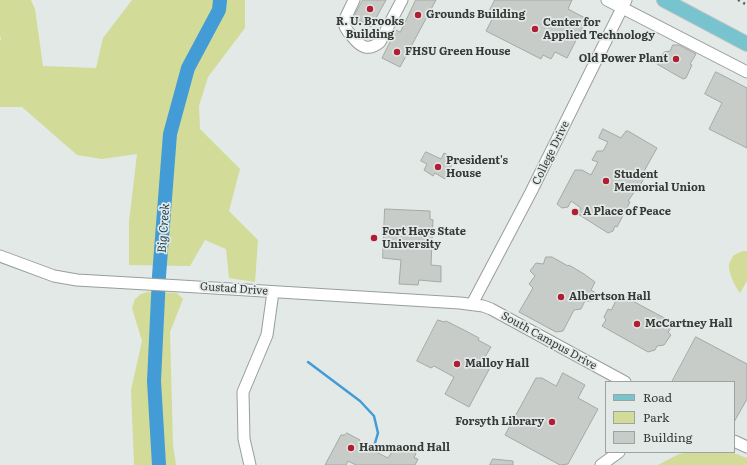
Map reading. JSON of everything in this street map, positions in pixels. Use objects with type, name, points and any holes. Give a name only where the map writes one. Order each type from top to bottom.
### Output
[{"type":"main road","points":[[664,0],[747,44]]},
{"type":"street","points":[[354,0],[344,24],[361,46],[370,48],[380,42],[402,0]]},
{"type":"street","points":[[607,0],[624,4],[747,72]]},
{"type":"street","name":"College Drive","points":[[472,304],[531,192],[624,4]]},
{"type":"street","name":"Gustad Drive","points":[[0,256],[54,276],[77,280],[472,304]]},
{"type":"street","points":[[250,465],[244,440],[243,392],[267,335],[273,292]]},
{"type":"street","name":"South Campus Drive","points":[[472,304],[491,309],[623,381]]},
{"type":"street","points":[[735,441],[747,447]]},
{"type":"street","points":[[601,465],[618,453]]},
{"type":"green space","points":[[0,0],[31,0],[35,9],[43,66],[96,68],[103,38],[132,0],[245,0],[245,28],[208,77],[199,106],[200,129],[240,169],[229,211],[258,240],[255,282],[229,278],[226,249],[205,240],[190,266],[129,265],[129,222],[137,154],[102,159],[77,155],[22,107],[0,107]]},
{"type":"green space","points":[[747,251],[747,281],[740,293],[732,279],[729,264],[734,255]]},
{"type":"green space","points":[[147,292],[177,293],[183,299],[170,332],[173,445],[176,465],[134,465],[131,390],[142,341],[132,308],[135,299],[141,294]]},
{"type":"green space","points":[[734,453],[747,458],[747,465],[658,465],[679,454]]},
{"type":"building","name":"R. U. Brooks Building","points":[[363,0],[386,0],[371,27],[354,17]]},
{"type":"building","name":"Grounds Building","points":[[416,0],[436,0],[400,67],[382,58],[396,30],[400,32]]},
{"type":"building","name":"Center for Applied Technology","points":[[495,0],[572,0],[568,9],[587,19],[567,58],[555,52],[551,59],[543,55],[541,59],[486,31],[496,12],[490,10]]},
{"type":"building","name":"Old Power Plant","points":[[673,45],[679,45],[696,54],[690,64],[692,65],[686,78],[683,79],[657,64],[664,52],[670,51]]},
{"type":"building","points":[[716,72],[747,88],[747,148],[709,129],[722,103],[705,94]]},
{"type":"building","name":"Student Memorial Union","points":[[603,129],[621,138],[626,131],[628,131],[657,148],[643,173],[646,175],[628,201],[630,202],[617,227],[615,226],[613,231],[608,233],[578,214],[581,208],[571,201],[568,207],[562,208],[557,204],[575,170],[582,170],[591,175],[598,162],[592,160],[597,151],[603,151],[608,142],[599,138]]},
{"type":"building","name":"President's House","points":[[426,152],[441,159],[444,153],[455,158],[445,179],[435,173],[433,176],[424,170],[427,164],[421,161]]},
{"type":"building","points":[[385,209],[430,211],[430,219],[433,220],[431,265],[441,266],[441,282],[419,280],[418,285],[399,284],[401,260],[383,258]]},
{"type":"building","name":"Albertson Hall","points":[[546,257],[552,257],[568,266],[569,265],[595,282],[591,290],[596,293],[592,301],[585,301],[581,309],[574,310],[563,331],[556,332],[519,312],[533,288],[529,284],[535,276],[530,271],[536,263],[543,264]]},
{"type":"building","name":"McCartney Hall","points":[[618,297],[627,298],[670,321],[672,327],[668,332],[671,335],[664,345],[657,346],[655,350],[648,352],[602,326],[606,320],[604,317],[608,309],[611,310]]},
{"type":"building","name":"Malloy Hall","points":[[438,320],[444,322],[446,321],[464,330],[479,338],[478,340],[491,347],[485,357],[493,362],[469,407],[445,394],[454,377],[434,366],[431,368],[417,361]]},
{"type":"building","points":[[696,337],[747,364],[747,399],[735,420],[735,381],[673,381]]},
{"type":"building","name":"Forsyth Library","points":[[563,373],[585,385],[578,398],[598,409],[568,464],[560,465],[505,435],[536,378],[542,378],[556,386]]},
{"type":"building","name":"Hammaond Hall","points":[[347,433],[360,440],[358,443],[388,458],[397,444],[416,453],[414,458],[418,459],[415,465],[356,465],[348,461],[346,465],[325,465],[341,435]]},
{"type":"building","points":[[493,459],[513,461],[513,465],[490,465]]},
{"type":"waterway","name":"Big Creek","points":[[159,465],[154,381],[159,276],[170,134],[188,68],[219,10],[220,0]]},
{"type":"waterway","points":[[308,362],[360,401],[374,416],[378,433],[372,453]]},
{"type":"railway","points":[[738,0],[747,5]]},
{"type":"place","name":"R. U. Brooks Building","points":[[370,9]]},
{"type":"place","name":"Grounds Building","points":[[418,15]]},
{"type":"place","name":"Center for Applied Technology","points":[[535,29]]},
{"type":"place","name":"FHSU Green House","points":[[397,52]]},
{"type":"place","name":"Old Power Plant","points":[[676,59]]},
{"type":"place","name":"President's House","points":[[438,167]]},
{"type":"place","name":"Student Memorial Union","points":[[606,181]]},
{"type":"place","name":"A Place of Peace","points":[[575,212]]},
{"type":"place","name":"Fort Hays State University","points":[[374,238]]},
{"type":"place","name":"Albertson Hall","points":[[561,297]]},
{"type":"place","name":"McCartney Hall","points":[[637,324]]},
{"type":"place","name":"Malloy Hall","points":[[457,364]]},
{"type":"place","name":"Forsyth Library","points":[[552,422]]},
{"type":"place","name":"Hammaond Hall","points":[[351,448]]}]
